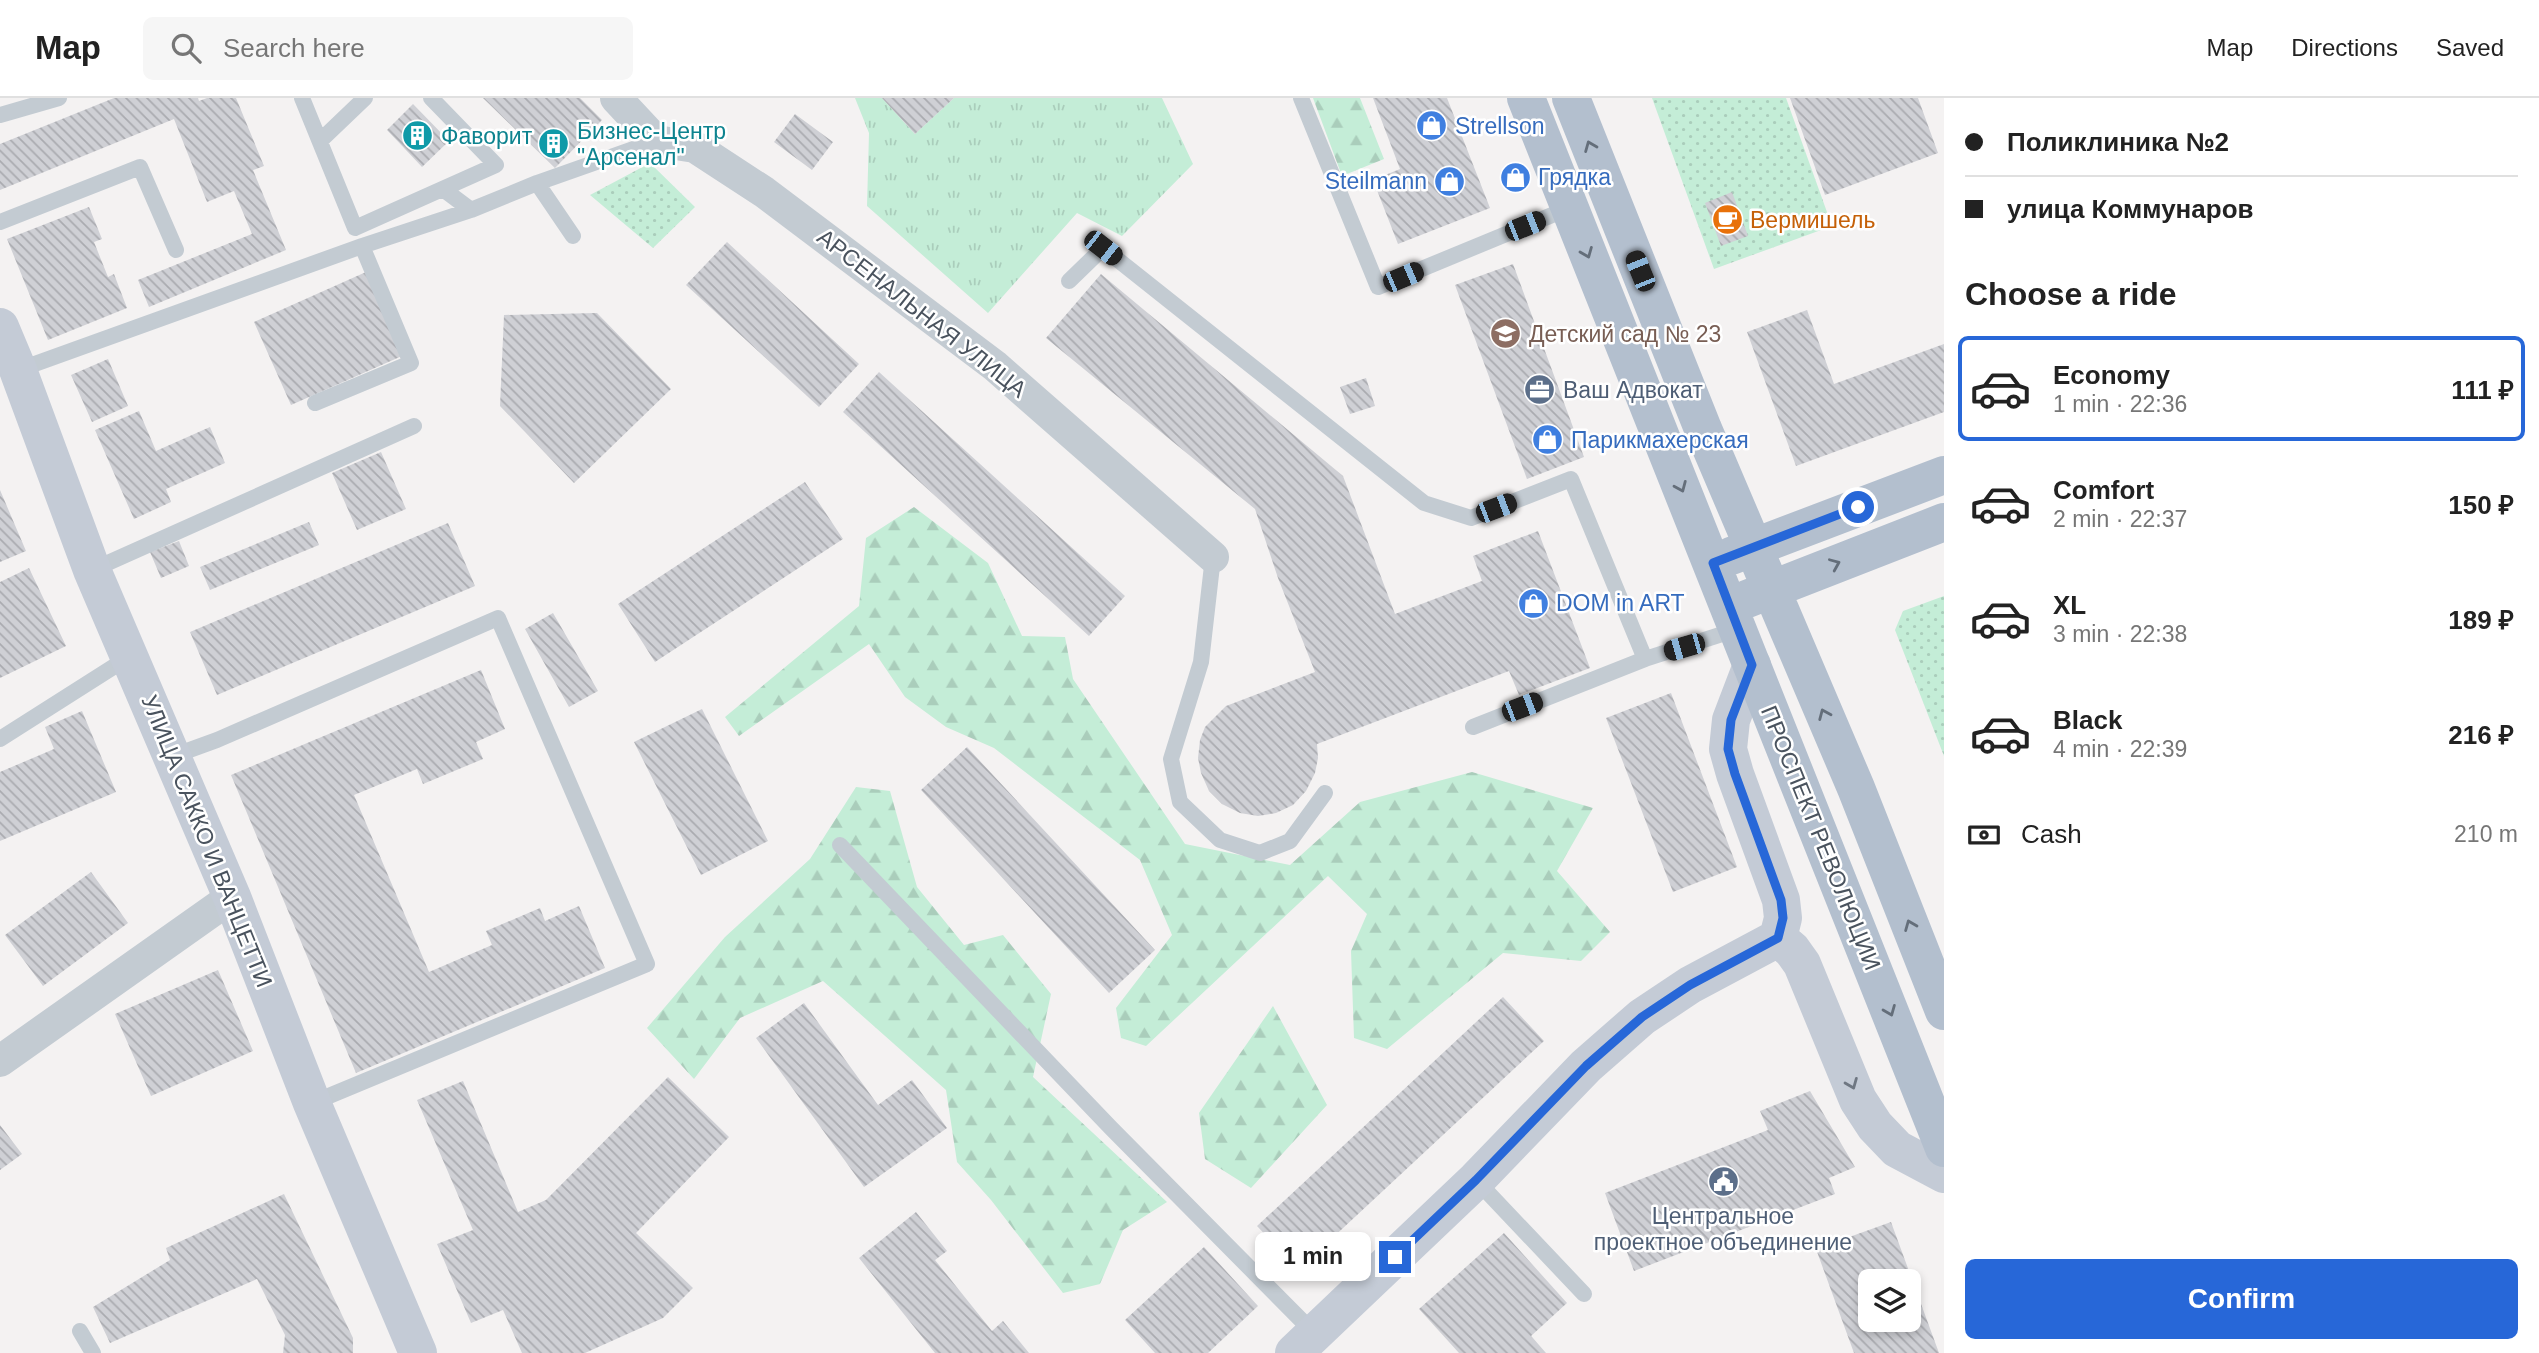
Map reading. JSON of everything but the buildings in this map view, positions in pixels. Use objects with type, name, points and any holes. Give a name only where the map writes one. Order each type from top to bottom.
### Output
[{"type":"main road","name":"ПРОСПЕКТ РЕВОЛЮЦИИ","points":[[1526,98],[1944,1148]]},
{"type":"main road","points":[[1571,98],[1703,429],[1856,788],[1944,1011]]},
{"type":"main road","points":[[1713,563],[1944,475]]},
{"type":"main road","points":[[1734,617],[1772,590],[1944,522]]},
{"type":"street","points":[[616,98],[656,141]]},
{"type":"street","name":"АРСЕНАЛЬНАЯ УЛИЦА","points":[[656,141],[695,147],[764,192],[995,366],[1213,557]]},
{"type":"street","name":"УЛИЦА САККО И ВАНЦЕТТИ","points":[[1,333],[18,370],[93,570],[232,897],[312,1102],[418,1353]]},
{"type":"street","points":[[1304,1344],[1476,1180],[1586,1066],[1642,1017],[1690,985],[1778,938],[1783,918],[1781,900],[1728,749],[1731,720],[1752,665]]},
{"type":"street","points":[[0,1061],[232,897]]},
{"type":"street","points":[[1778,938],[1793,950],[1802,964],[1858,1100],[1875,1126],[1897,1149],[1944,1174]]},
{"type":"lane","points":[[0,115],[59,98]]},
{"type":"lane","points":[[302,98],[355,228],[496,165],[431,98]]},
{"type":"lane","points":[[320,141],[365,98]]},
{"type":"lane","points":[[1301,98],[1378,287],[1569,208]]},
{"type":"lane","points":[[18,370],[362,246],[471,210],[537,183],[656,141]]},
{"type":"lane","points":[[0,222],[140,167],[176,250]]},
{"type":"lane","points":[[537,183],[573,236]]},
{"type":"lane","points":[[443,189],[471,210]]},
{"type":"lane","points":[[315,403],[411,363],[362,246]]},
{"type":"lane","points":[[1069,281],[1103,248],[1424,503],[1471,517],[1571,479],[1645,659]]},
{"type":"lane","points":[[93,570],[414,426]]},
{"type":"lane","points":[[1213,557],[1201,662],[1171,759],[1180,802],[1220,840],[1260,853],[1290,841],[1325,793]]},
{"type":"lane","points":[[1473,727],[1645,659],[1734,617]]},
{"type":"lane","points":[[173,756],[217,740],[498,618],[647,964],[312,1102]]},
{"type":"lane","points":[[0,739],[131,656]]},
{"type":"lane","points":[[840,845],[1111,1128],[1304,1344]]},
{"type":"lane","points":[[1476,1180],[1584,1294]]},
{"type":"lane","points":[[80,1331],[93,1353]]},
{"type":"green space","points":[[855,98],[882,98],[915,134],[954,98],[1162,98],[1193,164],[1122,236],[1077,213],[988,313],[867,206],[869,133]]},
{"type":"green space","points":[[1313,98],[1360,98],[1384,159],[1342,176]]},
{"type":"green space","points":[[1652,98],[1786,98],[1832,226],[1714,269]]},
{"type":"green space","points":[[650,163],[695,207],[653,248],[590,195]]},
{"type":"green space","points":[[914,507],[988,563],[1022,636],[1065,637],[1073,679],[1185,844],[1290,865],[1360,802],[1472,772],[1593,808],[1557,871],[1610,932],[1581,961],[1503,953],[1387,1049],[1354,1038],[1351,951],[1367,914],[1328,876],[1146,1046],[1121,1038],[1116,1008],[1172,935],[1140,860],[994,748],[946,727],[905,697],[869,644],[739,736],[725,717],[859,606],[866,538]]},
{"type":"green space","points":[[1944,596],[1944,756],[1895,630],[1903,611]]},
{"type":"green space","points":[[856,787],[890,791],[917,887],[964,945],[1003,935],[1051,994],[1033,1077],[1167,1202],[1123,1230],[1100,1284],[1063,1293],[991,1200],[957,1162],[946,1090],[823,981],[740,1018],[694,1079],[647,1028],[725,937],[810,859]]},
{"type":"green space","points":[[1273,1006],[1327,1105],[1251,1188],[1205,1159],[1199,1113]]},
{"type":"place","name":"Strellson","points":[[1432,126]]},
{"type":"place","name":"Фаворит","points":[[418,136]]},
{"type":"place","name":"Бизнес-Центр \"Арсенал\"","points":[[554,144]]},
{"type":"place","name":"Грядка","points":[[1515,177]]},
{"type":"place","name":"Steilmann","points":[[1450,181]]},
{"type":"place","name":"Вермишель","points":[[1727,220]]},
{"type":"place","name":"Детский сад № 23","points":[[1506,334]]},
{"type":"place","name":"Ваш Адвокат","points":[[1540,390]]},
{"type":"place","name":"Парикмахерская","points":[[1548,440]]},
{"type":"place","name":"DOM in ART","points":[[1533,603]]},
{"type":"place","name":"Центральное проектное объединение","points":[[1723,1182]]},
{"type":"route","points":[[1395,1257],[1476,1180],[1586,1066],[1642,1017],[1690,985],[1778,938],[1783,918],[1781,900],[1728,749],[1731,720],[1752,665],[1713,563],[1858,507]]}]
